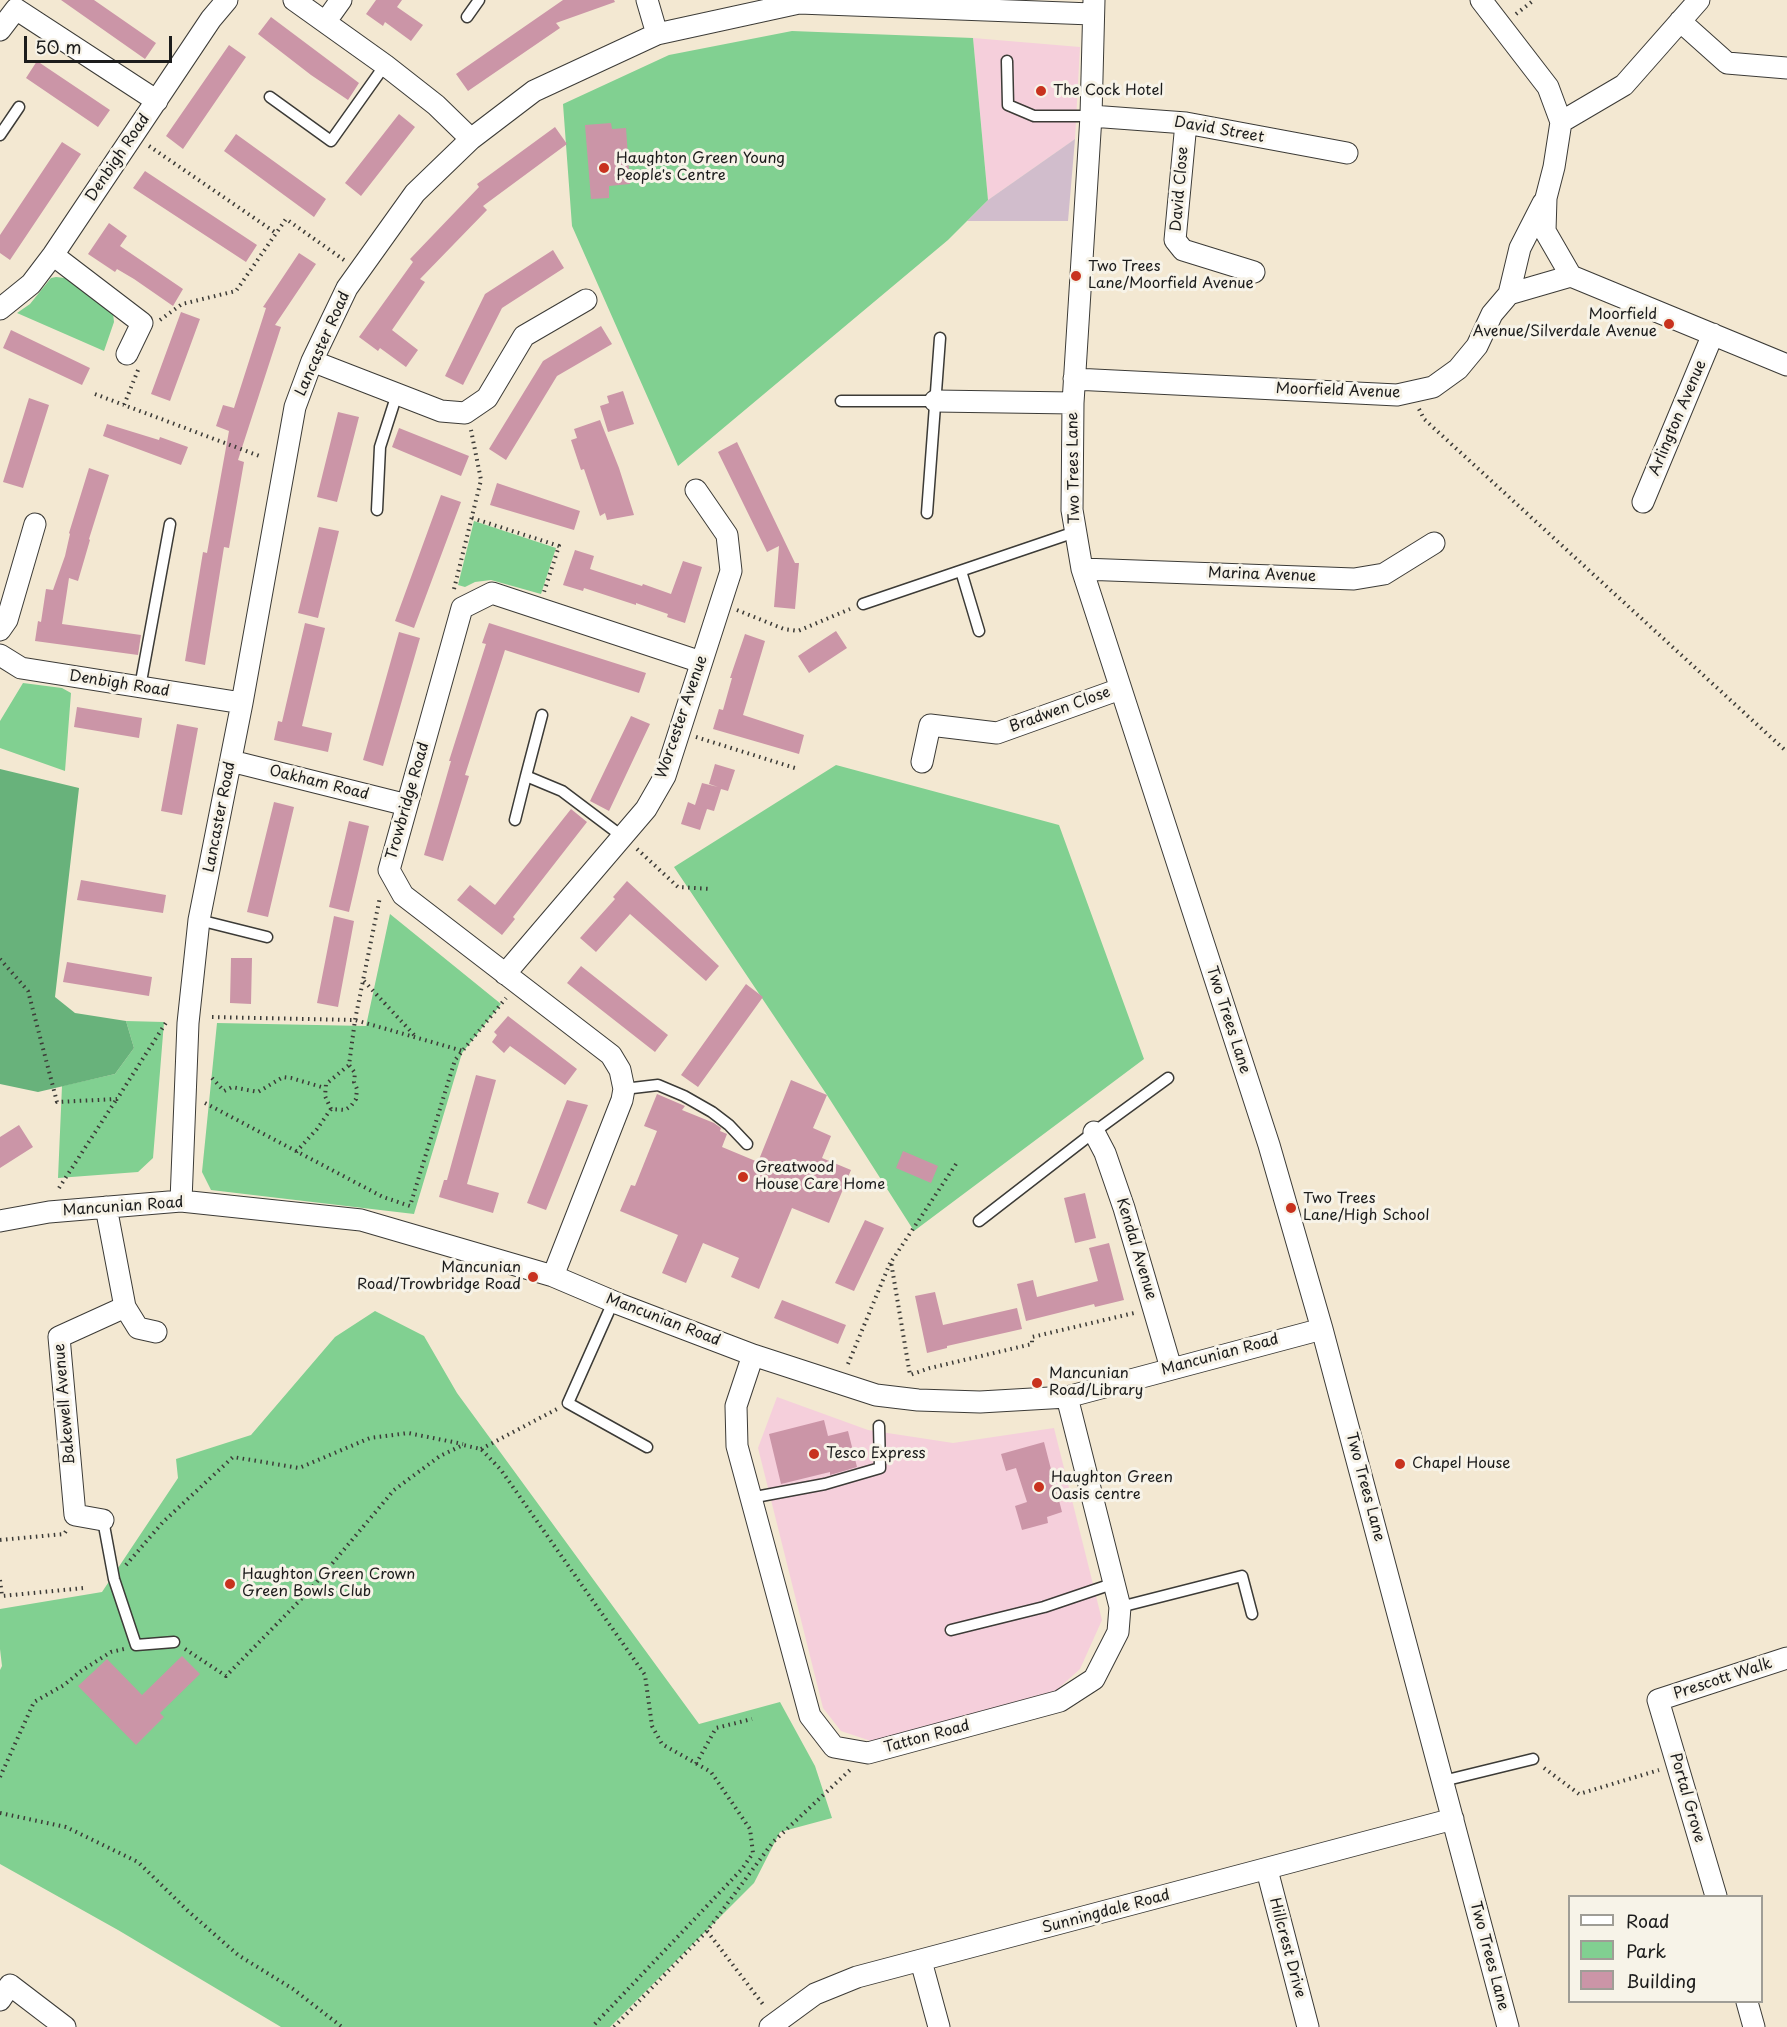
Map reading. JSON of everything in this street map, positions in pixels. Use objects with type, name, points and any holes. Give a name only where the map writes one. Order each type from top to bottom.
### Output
[{"type":"street","name":"Denbigh Road","points":[[4,300],[31,284],[53,255],[210,19],[227,0]]},
{"type":"street","points":[[294,0],[326,21],[436,105],[471,139]]},
{"type":"street","points":[[326,21],[341,0]]},
{"type":"street","points":[[647,0],[657,34]]},
{"type":"street","points":[[1481,0],[1548,87],[1560,122],[1554,167],[1546,198],[1545,231],[1571,276],[1787,364]]},
{"type":"street","points":[[1560,122],[1624,85],[1699,0]]},
{"type":"street","name":"Lancaster Road","points":[[182,1201],[188,1023],[199,920],[242,703],[295,406],[312,361],[347,288],[416,193],[471,139],[534,91],[657,34],[799,2],[1093,7]]},
{"type":"street","points":[[0,30],[16,4],[156,101]]},
{"type":"street","name":"Two Trees Lane","points":[[1093,7],[1090,116],[1073,403],[1072,510],[1074,532],[1082,569],[1269,1145],[1323,1329],[1508,2027]]},
{"type":"street","points":[[1680,21],[1727,63],[1787,68]]},
{"type":"street","name":"David Street","points":[[1090,116],[1186,123],[1347,153]]},
{"type":"street","name":"David Close","points":[[1186,123],[1175,240],[1184,250],[1254,272]]},
{"type":"street","points":[[1546,198],[1520,248],[1509,294],[1571,276]]},
{"type":"street","points":[[53,255],[142,323],[127,354]]},
{"type":"street","name":"Moorfield Avenue","points":[[1074,379],[1396,395],[1433,387],[1458,369],[1477,346],[1492,314],[1509,294]]},
{"type":"street","points":[[312,361],[441,411],[465,412],[487,398],[524,336],[586,300]]},
{"type":"street","name":"Arlington Avenue","points":[[1643,501],[1713,334]]},
{"type":"street","points":[[935,402],[1073,403]]},
{"type":"street","name":"Worcester Avenue","points":[[508,983],[627,841],[665,776],[731,571],[727,535],[696,490]]},
{"type":"street","points":[[0,630],[6,620],[35,524]]},
{"type":"street","name":"Marina Avenue","points":[[1082,569],[1354,579],[1383,574],[1434,543]]},
{"type":"street","name":"Trowbridge Road","points":[[624,1089],[620,1070],[611,1055],[508,983],[404,894],[389,870],[462,608],[492,593],[701,662]]},
{"type":"street","name":"Denbigh Road","points":[[0,655],[21,668],[242,703]]},
{"type":"street","name":"Bradwen Close","points":[[922,762],[930,725],[997,733],[1120,689]]},
{"type":"street","name":"Oakham Road","points":[[231,761],[407,806]]},
{"type":"street","points":[[553,1276],[622,1100],[624,1089]]},
{"type":"street","name":"Kendal Avenue","points":[[1094,1132],[1106,1153],[1124,1208],[1171,1368]]},
{"type":"street","name":"Mancunian Road","points":[[0,1221],[49,1212],[182,1201],[361,1220],[553,1276],[613,1302],[753,1355],[876,1395],[918,1400],[980,1402],[1067,1397],[1323,1329]]},
{"type":"street","points":[[106,1207],[125,1307],[138,1328],[156,1332]]},
{"type":"street","name":"Bakewell Avenue","points":[[75,1515],[59,1336],[125,1307]]},
{"type":"street","name":"Tatton Road","points":[[753,1355],[735,1406],[737,1446],[810,1716],[834,1747],[868,1753],[1060,1701],[1094,1679],[1118,1632],[1120,1607],[1067,1397]]},
{"type":"street","points":[[75,1515],[103,1520]]},
{"type":"street","name":"Prescott Walk","points":[[1658,1700],[1787,1658]]},
{"type":"street","name":"Portal Grove","points":[[1658,1700],[1716,1895]]},
{"type":"street","name":"Sunningdale Road","points":[[773,2024],[815,1994],[857,1977],[1453,1819]]},
{"type":"street","name":"Hillcrest Drive","points":[[1267,1870],[1308,2027]]},
{"type":"street","points":[[921,1960],[939,2027]]},
{"type":"street","points":[[0,2000],[10,1985],[65,2027]]},
{"type":"street","points":[[1748,2003],[1754,2027]]},
{"type":"lane","points":[[467,17],[479,0]]},
{"type":"lane","points":[[1007,61],[1008,105],[1034,116],[1090,116]]},
{"type":"lane","points":[[270,97],[331,141],[385,65]]},
{"type":"lane","points":[[0,135],[20,107]]},
{"type":"lane","points":[[927,513],[940,338]]},
{"type":"lane","points":[[377,510],[380,447],[397,394]]},
{"type":"lane","points":[[841,401],[935,402]]},
{"type":"lane","points":[[140,687],[170,524]]},
{"type":"lane","points":[[863,604],[1074,532]]},
{"type":"lane","points":[[961,571],[979,631]]},
{"type":"lane","points":[[515,820],[542,715]]},
{"type":"lane","points":[[526,776],[562,791],[627,841]]},
{"type":"lane","points":[[199,920],[267,937]]},
{"type":"lane","points":[[980,1221],[1094,1132],[1168,1078]]},
{"type":"lane","points":[[624,1089],[658,1086],[684,1096],[712,1112],[729,1125],[747,1144]]},
{"type":"lane","points":[[613,1302],[568,1403],[647,1448]]},
{"type":"lane","points":[[750,1498],[825,1484],[880,1468],[879,1426]]},
{"type":"lane","points":[[103,1520],[114,1579],[136,1646],[174,1642]]},
{"type":"lane","points":[[1120,1607],[1242,1576],[1252,1614]]},
{"type":"lane","points":[[951,1630],[1044,1607],[1115,1583]]},
{"type":"lane","points":[[1443,1781],[1533,1760]]},
{"type":"path","points":[[141,140],[276,233]]},
{"type":"path","points":[[156,323],[182,304],[236,291],[286,219],[360,271]]},
{"type":"path","points":[[124,405],[136,374]]},
{"type":"path","points":[[1410,392],[1424,419],[1787,752]]},
{"type":"path","points":[[95,394],[262,457]]},
{"type":"path","points":[[453,592],[481,480],[469,422]]},
{"type":"path","points":[[472,519],[559,546],[543,597]]},
{"type":"path","points":[[730,607],[784,629],[798,631],[863,604]]},
{"type":"path","points":[[690,735],[798,769]]},
{"type":"path","points":[[627,841],[678,887],[712,889]]},
{"type":"path","points":[[331,1109],[345,1110],[356,1099],[354,1073],[349,1065],[355,1020],[382,890]]},
{"type":"path","points":[[0,959],[28,991],[57,1102],[117,1099]]},
{"type":"path","points":[[364,980],[416,1037]]},
{"type":"path","points":[[205,1103],[383,1197],[410,1206],[455,1060],[508,983]]},
{"type":"path","points":[[212,1017],[355,1020],[463,1051]]},
{"type":"path","points":[[59,1188],[167,1021]]},
{"type":"path","points":[[331,1109],[326,1101],[326,1084],[349,1065]]},
{"type":"path","points":[[212,1078],[225,1092],[232,1088],[258,1092],[283,1077],[325,1088]]},
{"type":"path","points":[[296,1152],[331,1109]]},
{"type":"path","points":[[848,1364],[891,1262],[956,1164]]},
{"type":"path","points":[[891,1262],[910,1375],[930,1368],[1032,1344],[1032,1337],[1143,1311]]},
{"type":"path","points":[[481,1449],[568,1403]]},
{"type":"path","points":[[114,1579],[163,1522],[233,1457],[299,1468],[370,1438],[408,1433],[481,1449],[501,1470],[645,1675],[652,1726],[662,1744],[711,1772],[750,1829],[753,1853],[742,1869],[592,2027]]},
{"type":"path","points":[[174,1642],[226,1676],[310,1590],[394,1491],[440,1456],[464,1445]]},
{"type":"path","points":[[0,1540],[64,1534],[75,1515]]},
{"type":"path","points":[[0,1580],[2,1596],[84,1588]]},
{"type":"path","points":[[0,1777],[34,1701],[64,1685],[111,1652],[136,1646]]},
{"type":"path","points":[[696,1764],[716,1728],[753,1719]]},
{"type":"path","points":[[614,2027],[707,1931],[773,1842],[868,1753]]},
{"type":"path","points":[[1533,1760],[1579,1794],[1677,1764]]},
{"type":"path","points":[[0,1813],[66,1827],[138,1862],[188,1911],[238,1955],[293,1989],[342,2027]]},
{"type":"path","points":[[707,1931],[773,2024]]},
{"type":"shaded area","points":[[973,38],[1080,47],[1075,139],[988,200]]},
{"type":"shaded area","points":[[1075,139],[1068,221],[967,221],[988,200]]},
{"type":"shaded area","points":[[777,1397],[868,1430],[953,1443],[1054,1428],[1102,1620],[1080,1669],[1050,1696],[874,1742],[841,1731],[823,1708],[758,1448]]},
{"type":"green space","points":[[792,31],[973,38],[988,200],[948,240],[678,466],[572,226],[563,104],[669,55]]},
{"type":"green space","points":[[51,278],[65,278],[113,313],[114,322],[104,351],[17,313],[30,304]]},
{"type":"green space","points":[[474,521],[556,548],[541,594],[491,580],[475,582],[465,587],[458,585]]},
{"type":"green space","points":[[23,683],[62,688],[71,693],[65,771],[0,748],[0,721]]},
{"type":"green space","points":[[836,765],[1059,825],[1144,1059],[914,1231],[827,1095],[674,867]]},
{"type":"green space","points":[[0,769],[79,788],[55,997],[75,1013],[126,1021],[134,1048],[115,1074],[38,1092],[0,1084]]},
{"type":"green space","points":[[390,914],[501,1004],[462,1053],[414,1214],[211,1190],[202,1172],[217,1023],[366,1026]]},
{"type":"green space","points":[[126,1021],[164,1022],[153,1158],[138,1172],[58,1178],[62,1086],[115,1074],[134,1048]]},
{"type":"green space","points":[[375,1311],[424,1336],[457,1393],[699,1724],[780,1702],[815,1766],[832,1818],[780,1832],[754,1883],[610,2027],[281,2027],[118,1930],[0,1864],[0,1670],[2,1666],[0,1609],[102,1592],[178,1478],[176,1459],[251,1435],[335,1337]]},
{"type":"building","points":[[61,0],[94,0],[156,43],[145,59]]},
{"type":"building","points":[[376,0],[402,0],[397,7],[423,25],[411,41],[385,22],[383,26],[366,14]]},
{"type":"building","points":[[563,0],[614,0],[615,2],[556,23],[560,28],[468,91],[456,74]]},
{"type":"building","points":[[271,17],[359,83],[348,100],[258,34]]},
{"type":"building","points":[[229,45],[246,57],[183,149],[166,136]]},
{"type":"building","points":[[37,61],[110,110],[98,127],[26,78]]},
{"type":"building","points":[[399,114],[415,127],[361,196],[345,183]]},
{"type":"building","name":"Haughton Green Young People's Centre","points":[[611,123],[612,129],[626,128],[630,184],[609,186],[609,198],[591,199],[585,125]]},
{"type":"building","points":[[555,127],[567,144],[483,206],[487,210],[420,279],[425,282],[392,330],[418,350],[406,367],[380,348],[378,351],[359,337],[413,262],[410,259],[479,187],[477,184]]},
{"type":"building","points":[[236,134],[326,199],[314,217],[224,151]]},
{"type":"building","points":[[62,142],[81,154],[10,260],[0,253],[0,235]]},
{"type":"building","points":[[145,171],[257,245],[246,262],[133,188]]},
{"type":"building","points":[[109,223],[127,236],[120,246],[183,289],[173,306],[134,279],[117,269],[115,272],[88,254]]},
{"type":"building","points":[[553,250],[564,268],[502,308],[463,385],[445,376],[485,294]]},
{"type":"building","points":[[299,253],[316,264],[275,325],[281,327],[238,460],[244,462],[229,548],[224,547],[205,665],[185,661],[203,552],[207,553],[229,431],[216,426],[223,405],[234,408],[266,308],[263,307]]},
{"type":"building","points":[[181,312],[200,319],[170,401],[151,394]]},
{"type":"building","points":[[601,326],[612,344],[557,376],[506,460],[489,449],[543,361]]},
{"type":"building","points":[[11,330],[90,368],[82,385],[3,348]]},
{"type":"building","points":[[623,391],[634,424],[608,432],[600,406],[609,403],[607,396]]},
{"type":"building","points":[[29,398],[49,405],[23,488],[3,482]]},
{"type":"building","points":[[338,412],[359,417],[337,502],[317,497]]},
{"type":"building","points":[[600,420],[634,515],[607,520],[605,513],[600,516],[584,469],[581,470],[571,440],[577,438],[574,429]]},
{"type":"building","points":[[107,424],[159,440],[160,437],[188,447],[181,465],[103,436]]},
{"type":"building","points":[[399,428],[469,456],[461,476],[392,447]]},
{"type":"building","points":[[737,442],[795,563],[799,563],[795,609],[774,607],[779,546],[767,552],[718,452]]},
{"type":"building","points":[[89,468],[109,475],[78,581],[69,578],[62,624],[141,635],[138,655],[35,641],[38,621],[41,622],[46,589],[53,590],[65,556],[69,533]]},
{"type":"building","points":[[497,483],[580,511],[574,530],[490,505]]},
{"type":"building","points":[[441,495],[461,502],[414,628],[395,621]]},
{"type":"building","points":[[319,527],[339,531],[318,618],[298,613]]},
{"type":"building","points":[[575,550],[594,556],[590,569],[671,594],[683,561],[702,567],[685,623],[667,617],[668,614],[636,603],[636,605],[584,588],[583,591],[563,585]]},
{"type":"building","points":[[305,623],[325,628],[302,726],[332,733],[328,752],[274,740],[278,721],[282,722]]},
{"type":"building","points":[[489,623],[646,673],[639,693],[505,650],[465,775],[469,776],[443,861],[424,855],[451,761],[449,761],[486,644],[482,643]]},
{"type":"building","points":[[836,631],[847,648],[809,673],[798,656]]},
{"type":"building","points":[[399,632],[420,638],[383,766],[363,760]]},
{"type":"building","points":[[745,634],[765,641],[743,715],[804,735],[799,754],[713,729],[719,709],[723,710],[732,678],[730,678]]},
{"type":"building","points":[[77,707],[142,718],[139,738],[74,727]]},
{"type":"building","points":[[631,716],[650,724],[609,811],[590,801]]},
{"type":"building","points":[[177,724],[198,728],[182,815],[161,811]]},
{"type":"building","points":[[715,764],[735,770],[728,791],[721,789],[714,811],[707,809],[700,830],[681,824],[688,802],[695,805],[702,783],[718,787],[709,784]]},
{"type":"building","points":[[274,802],[294,807],[268,917],[247,912]]},
{"type":"building","points":[[571,809],[587,822],[513,917],[515,919],[502,935],[457,900],[470,885],[495,905]]},
{"type":"building","points":[[349,821],[369,826],[349,912],[329,907]]},
{"type":"building","points":[[81,880],[166,895],[163,913],[77,900]]},
{"type":"building","points":[[627,881],[719,966],[706,981],[630,914],[596,952],[580,938],[615,899],[613,897]]},
{"type":"building","points":[[334,916],[354,921],[338,1007],[317,1003]]},
{"type":"building","points":[[231,958],[252,958],[251,1004],[230,1003]]},
{"type":"building","points":[[67,962],[152,977],[149,996],[63,982]]},
{"type":"building","points":[[581,966],[668,1035],[655,1052],[567,983]]},
{"type":"building","points":[[746,984],[763,997],[698,1087],[681,1075]]},
{"type":"building","points":[[508,1016],[577,1069],[565,1085],[510,1046],[504,1053],[492,1042],[497,1035],[494,1032]]},
{"type":"building","points":[[476,1075],[496,1080],[467,1184],[499,1193],[493,1213],[439,1197],[444,1180],[447,1180]]},
{"type":"building","name":"Greatwood House Care Home","points":[[791,1080],[827,1095],[813,1128],[831,1136],[822,1158],[851,1170],[829,1223],[792,1208],[759,1289],[731,1277],[739,1258],[703,1243],[686,1283],[662,1273],[678,1235],[620,1211],[631,1185],[635,1186],[657,1131],[644,1126],[657,1094],[685,1106],[682,1110],[714,1123],[721,1128],[720,1131],[727,1134],[722,1147],[758,1162]]},
{"type":"building","points":[[567,1100],[588,1105],[546,1210],[527,1203]]},
{"type":"building","points":[[19,1125],[33,1147],[0,1168],[0,1137]]},
{"type":"building","points":[[903,1151],[938,1166],[931,1183],[896,1168]]},
{"type":"building","points":[[1085,1193],[1096,1238],[1075,1243],[1064,1198]]},
{"type":"building","points":[[865,1220],[884,1228],[854,1291],[835,1283]]},
{"type":"building","points":[[1109,1243],[1124,1300],[1095,1307],[1094,1304],[1026,1321],[1017,1284],[1033,1280],[1037,1297],[1098,1281],[1089,1248]]},
{"type":"building","points":[[935,1292],[943,1325],[1017,1308],[1022,1329],[947,1346],[947,1348],[927,1353],[915,1296]]},
{"type":"building","points":[[782,1300],[846,1325],[838,1344],[774,1318]]},
{"type":"building","name":"Tesco Express","points":[[824,1420],[828,1436],[848,1431],[857,1467],[830,1475],[830,1472],[781,1484],[769,1434]]},
{"type":"building","name":"Haughton Green Oasis centre","points":[[1044,1442],[1062,1512],[1047,1517],[1048,1523],[1022,1530],[1015,1506],[1027,1502],[1016,1468],[1006,1471],[1001,1454]]},
{"type":"building","points":[[182,1656],[200,1674],[160,1713],[164,1717],[136,1745],[78,1686],[107,1659],[142,1695]]},
{"type":"place","name":"The Cock Hotel","points":[[1041,91]]},
{"type":"place","name":"Haughton Green Young People's Centre","points":[[604,168]]},
{"type":"place","name":"Two Trees Lane/Moorfield Avenue","points":[[1076,276]]},
{"type":"place","name":"Moorfield Avenue/Silverdale Avenue","points":[[1669,324]]},
{"type":"place","name":"Greatwood House Care Home","points":[[743,1177]]},
{"type":"place","name":"Two Trees Lane/High School","points":[[1291,1208]]},
{"type":"place","name":"Mancunian Road/Trowbridge Road","points":[[533,1277]]},
{"type":"place","name":"Mancunian Road/Library","points":[[1037,1383]]},
{"type":"place","name":"Tesco Express","points":[[814,1454]]},
{"type":"place","name":"Chapel House","points":[[1400,1464]]},
{"type":"place","name":"Haughton Green Oasis centre","points":[[1039,1487]]},
{"type":"place","name":"Haughton Green Crown Green Bowls Club","points":[[230,1584]]}]
